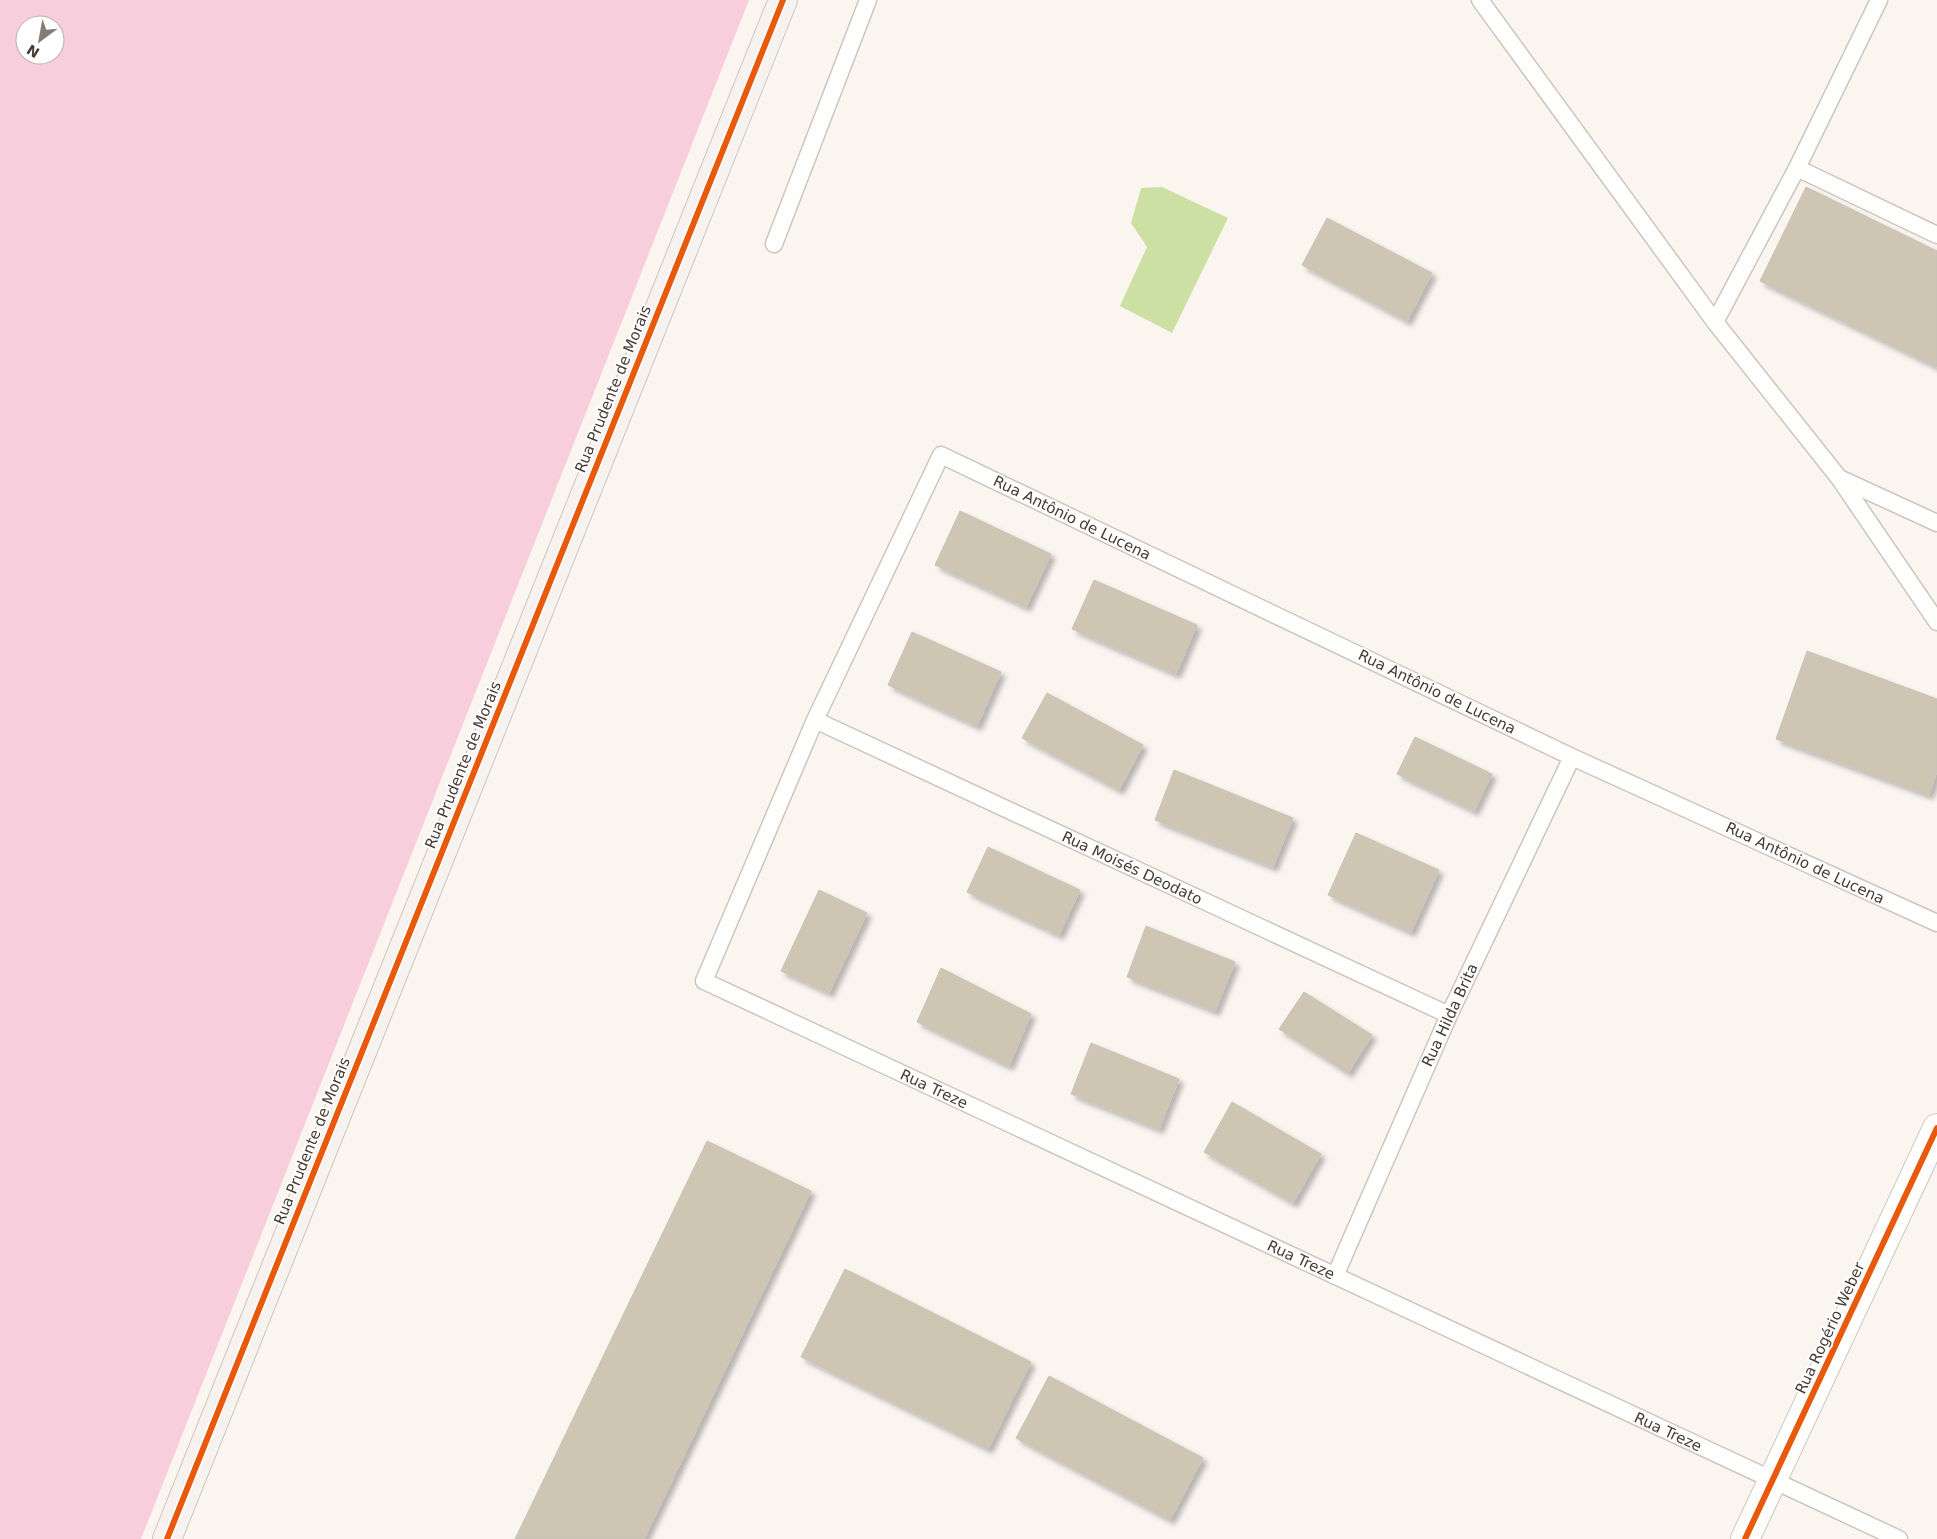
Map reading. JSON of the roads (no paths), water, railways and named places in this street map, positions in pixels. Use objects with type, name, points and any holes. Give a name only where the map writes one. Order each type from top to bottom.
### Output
[{"type":"street","name":"Rua Prudente de Morais","points":[[167,1539],[783,0]]},
{"type":"street","name":"Rua Rogério Weber","points":[[1745,1539],[1937,1128]]},
{"type":"lane","points":[[774,244],[868,0]]},
{"type":"lane","points":[[1480,0],[1715,322],[1839,478],[1937,622]]},
{"type":"lane","points":[[1715,322],[1797,168],[1879,0]]},
{"type":"lane","points":[[1797,168],[1937,235]]},
{"type":"lane","name":"Rua Antônio de Lucena","points":[[816,720],[941,455],[1572,757],[1937,923]]},
{"type":"lane","points":[[1839,478],[1937,523]]},
{"type":"lane","name":"Rua Treze","points":[[816,720],[704,981],[1899,1539]]},
{"type":"lane","name":"Rua Moisés Deodato","points":[[816,720],[1449,1015]]},
{"type":"lane","name":"Rua Hilda Brita","points":[[1335,1276],[1449,1015],[1572,757]]}]
